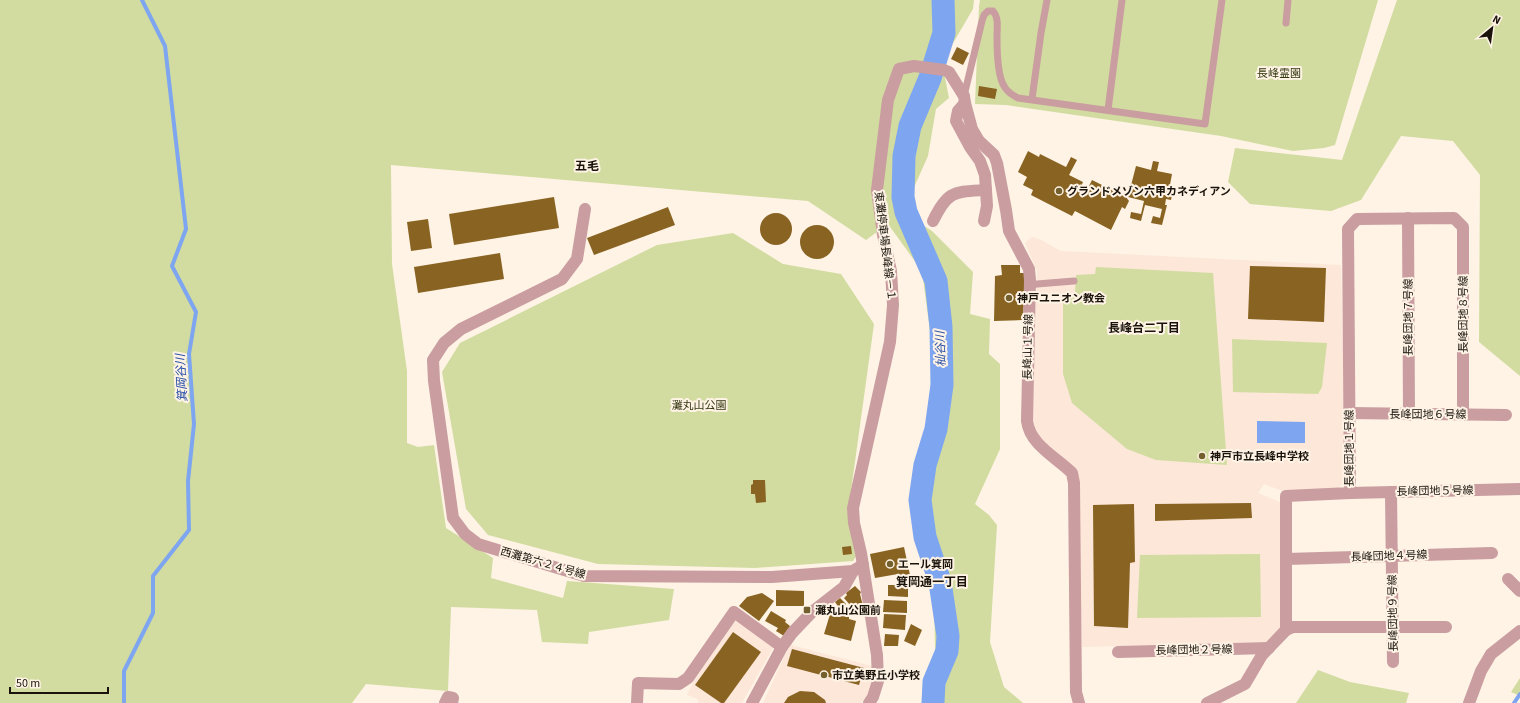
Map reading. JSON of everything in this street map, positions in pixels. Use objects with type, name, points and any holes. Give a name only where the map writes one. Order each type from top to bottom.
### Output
[{"type":"street","name":"東灘停車場長峰線－１","points":[[858,568],[853,508],[890,342],[893,305],[891,271],[883,236],[877,190],[888,100],[900,69],[914,66],[949,72],[964,100]]},
{"type":"street","points":[[964,100],[958,111],[956,121],[970,147],[980,161],[985,175],[987,206],[984,221]]},
{"type":"street","name":"長峰山１号線","points":[[964,100],[972,129],[978,141],[994,155],[997,163],[1009,231],[1028,269],[1030,286],[1027,406],[1028,430],[1036,443],[1072,472],[1074,483],[1076,692],[1079,703]]},
{"type":"street","points":[[933,221],[941,204],[952,193],[986,190]]},
{"type":"street","name":"西灘第六２４号線","points":[[585,209],[577,259],[562,279],[461,329],[444,343],[433,360],[453,518],[465,534],[478,544],[584,576],[772,577],[858,568]]},
{"type":"street","name":"長峰団地７号線","points":[[1408,218],[1409,415]]},
{"type":"street","name":"長峰団地１号線","points":[[1286,630],[1286,496],[1350,493],[1348,229],[1357,219],[1454,218]]},
{"type":"street","name":"長峰団地８号線","points":[[1454,218],[1463,227],[1463,415]]},
{"type":"street","name":"長峰団地６号線","points":[[1349,413],[1409,415],[1506,415]]},
{"type":"street","name":"長峰団地５号線","points":[[1350,493],[1520,489]]},
{"type":"street","name":"長峰団地９号線","points":[[1391,492],[1394,662]]},
{"type":"street","name":"長峰団地４号線","points":[[1286,559],[1492,553]]},
{"type":"street","points":[[752,703],[782,647],[792,633],[812,612],[844,587],[858,568]]},
{"type":"street","points":[[858,568],[877,656],[878,681],[874,697],[869,703]]},
{"type":"street","points":[[1508,579],[1520,592]]},
{"type":"street","points":[[638,703],[638,683],[679,684],[688,678],[734,612],[782,647]]},
{"type":"street","points":[[1207,703],[1245,684],[1262,655],[1286,630],[1293,627],[1446,627]]},
{"type":"street","points":[[1469,703],[1481,671],[1491,654],[1520,631]]},
{"type":"street","name":"長峰団地２号線","points":[[1118,652],[1269,648]]},
{"type":"street","points":[[445,703],[448,697],[453,698],[452,703]]},
{"type":"lane","points":[[1047,0],[1032,99],[1205,124],[1222,0]]},
{"type":"lane","points":[[1108,110],[1122,0]]},
{"type":"lane","points":[[1286,23],[1288,0]]},
{"type":"lane","name":"長峰山１号線","points":[[964,100],[982,21],[984,15],[988,11],[993,11],[996,15],[997,46],[1003,86],[1009,93],[1018,98],[1032,99]]},
{"type":"lane","points":[[1030,286],[1074,281]]},
{"type":"shaded area","name":"神戸市立長峰中学校","points":[[1032,237],[1041,240],[1061,251],[1341,265],[1346,480],[1335,491],[1283,491],[1264,484],[1258,493],[1280,502],[1282,629],[1269,642],[1082,647],[1077,470],[1042,441],[1032,424],[1037,271],[1025,243]]},
{"type":"shaded area","points":[[737,619],[774,646],[742,703],[698,703],[698,699],[687,695],[693,682]]},
{"type":"shaded area","name":"市立美野丘小学校","points":[[791,645],[872,666],[872,684],[868,694],[861,703],[763,703]]},
{"type":"green space","points":[[0,0],[974,0],[973,9],[942,62],[949,98],[936,109],[928,156],[903,212],[932,231],[973,272],[970,314],[990,319],[989,354],[1000,364],[1000,449],[975,504],[989,515],[997,525],[990,642],[1004,687],[1023,703],[940,703],[940,696],[936,694],[934,598],[916,534],[914,508],[936,394],[930,331],[922,271],[888,224],[866,240],[808,201],[391,165],[392,264],[407,371],[407,443],[418,447],[434,445],[446,528],[493,558],[491,578],[563,598],[567,581],[674,589],[669,620],[589,632],[588,644],[542,642],[537,610],[451,607],[448,691],[366,684],[352,703],[0,703]]},
{"type":"green space","name":"長峰霊園","points":[[980,0],[1378,0],[1335,145],[1324,148],[1293,151],[1221,136],[1006,105],[975,104]]},
{"type":"green space","points":[[1397,0],[1520,0],[1520,376],[1479,342],[1480,175],[1453,141],[1401,136],[1361,200],[1331,211],[1250,204],[1228,182],[1235,148],[1342,160]]},
{"type":"green space","name":"灘丸山公園","points":[[733,233],[783,264],[841,274],[874,324],[850,498],[856,556],[853,561],[755,568],[598,564],[488,535],[466,509],[442,372],[460,343],[657,245]]},
{"type":"green space","points":[[1096,267],[1213,273],[1227,465],[1156,460],[1127,449],[1072,403],[1063,374],[1063,293],[1075,293],[1076,275],[1095,274]]},
{"type":"green space","points":[[1232,339],[1327,343],[1322,387],[1318,394],[1233,392]]},
{"type":"green space","points":[[1260,554],[1261,617],[1137,618],[1140,555]]},
{"type":"green space","points":[[1318,670],[1350,682],[1409,693],[1406,703],[1296,703]]},
{"type":"green space","points":[[1520,678],[1520,696],[1511,692]]},
{"type":"water","points":[[1257,421],[1305,422],[1305,443],[1257,443]]},
{"type":"building","points":[[957,47],[969,53],[963,65],[951,59]]},
{"type":"building","points":[[979,86],[997,89],[995,99],[978,96]]},
{"type":"building","name":"グランドメゾン六甲カネディアン","points":[[1028,151],[1039,157],[1040,154],[1066,167],[1071,157],[1077,160],[1069,175],[1083,182],[1080,189],[1086,192],[1092,180],[1126,197],[1129,201],[1125,209],[1122,207],[1111,230],[1075,211],[1072,216],[1031,195],[1033,190],[1023,185],[1027,177],[1018,172]]},
{"type":"building","name":"グランドメゾン六甲カネディアン","points":[[1153,161],[1159,162],[1157,171],[1172,174],[1169,190],[1173,191],[1171,200],[1166,199],[1165,205],[1167,205],[1162,225],[1151,223],[1153,216],[1160,218],[1162,209],[1145,205],[1141,221],[1130,218],[1131,212],[1141,214],[1144,201],[1128,197],[1136,166],[1151,170]]},
{"type":"building","points":[[554,197],[559,228],[454,245],[449,214]]},
{"type":"building","points":[[668,207],[675,225],[594,255],[587,238]]},
{"type":"building","points":[[773,213],[779,213],[788,217],[792,229],[788,241],[779,245],[773,245],[764,241],[760,232],[760,226],[764,217]]},
{"type":"building","points":[[428,219],[432,248],[411,251],[407,222]]},
{"type":"building","points":[[814,225],[820,225],[824,226],[831,232],[834,242],[833,249],[827,256],[820,259],[814,259],[810,258],[803,252],[800,245],[800,239],[801,235],[807,228]]},
{"type":"building","points":[[500,253],[504,279],[418,293],[414,267]]},
{"type":"building","name":"神戸ユニオン教会","points":[[1001,265],[1020,265],[1020,273],[1025,273],[1023,320],[994,321],[995,276],[1002,275]]},
{"type":"building","points":[[1250,266],[1326,268],[1324,322],[1248,319]]},
{"type":"building","points":[[753,480],[765,480],[766,502],[756,503],[755,494],[751,494],[751,485],[753,484]]},
{"type":"building","points":[[1251,503],[1252,518],[1155,521],[1155,504]]},
{"type":"building","points":[[1134,504],[1135,562],[1130,563],[1128,628],[1094,626],[1093,505]]},
{"type":"building","points":[[851,546],[852,554],[843,555],[842,547]]},
{"type":"building","name":"エール箕岡","points":[[904,547],[910,575],[898,577],[898,574],[875,578],[870,554]]},
{"type":"building","points":[[888,585],[908,585],[908,597],[888,596]]},
{"type":"building","points":[[855,586],[861,592],[860,594],[864,610],[860,614],[856,612],[844,598],[847,595],[846,593]]},
{"type":"building","points":[[776,590],[804,591],[804,606],[776,606]]},
{"type":"building","points":[[762,593],[774,601],[759,621],[739,606],[747,597]]},
{"type":"building","points":[[840,598],[846,604],[840,609],[835,602]]},
{"type":"building","points":[[884,600],[907,601],[907,613],[883,612]]},
{"type":"building","points":[[771,611],[786,620],[785,622],[790,626],[784,636],[776,631],[778,628],[765,621]]},
{"type":"building","points":[[831,611],[856,621],[851,641],[824,634]]},
{"type":"building","points":[[884,614],[906,615],[905,630],[883,628]]},
{"type":"building","points":[[911,624],[922,630],[915,646],[904,641]]},
{"type":"building","points":[[733,632],[761,652],[724,703],[721,703],[695,685]]},
{"type":"building","points":[[885,634],[899,635],[898,646],[884,646]]},
{"type":"building","points":[[792,649],[864,668],[859,685],[787,666]]},
{"type":"building","points":[[800,691],[814,692],[825,700],[826,703],[784,703],[788,697]]},
{"type":"waterway","name":"箕岡谷川","points":[[124,703],[124,671],[153,613],[153,576],[189,530],[188,481],[194,424],[189,354],[196,312],[172,266],[186,229],[165,46],[142,0]]},
{"type":"waterway","name":"杣谷川","points":[[933,703],[934,682],[947,651],[948,636],[940,582],[925,537],[920,500],[925,465],[936,429],[942,385],[941,327],[936,281],[906,212],[903,197],[904,156],[910,126],[930,78],[944,33],[943,0]]},
{"type":"waterway","points":[[1514,703],[1520,694]]},
{"type":"place","name":"グランドメゾン六甲カネディアン","points":[[1059,191]]},
{"type":"place","name":"神戸ユニオン教会","points":[[1009,298]]},
{"type":"place","name":"神戸市立長峰中学校","points":[[1202,456]]},
{"type":"place","name":"エール箕岡","points":[[890,564]]},
{"type":"place","name":"灘丸山公園前","points":[[807,610]]},
{"type":"place","name":"市立美野丘小学校","points":[[824,675]]},
{"type":"district","name":"五毛","points":[[587,166]]},
{"type":"district","name":"長峰台二丁目","points":[[1144,328]]},
{"type":"district","name":"箕岡通一丁目","points":[[932,582]]}]
